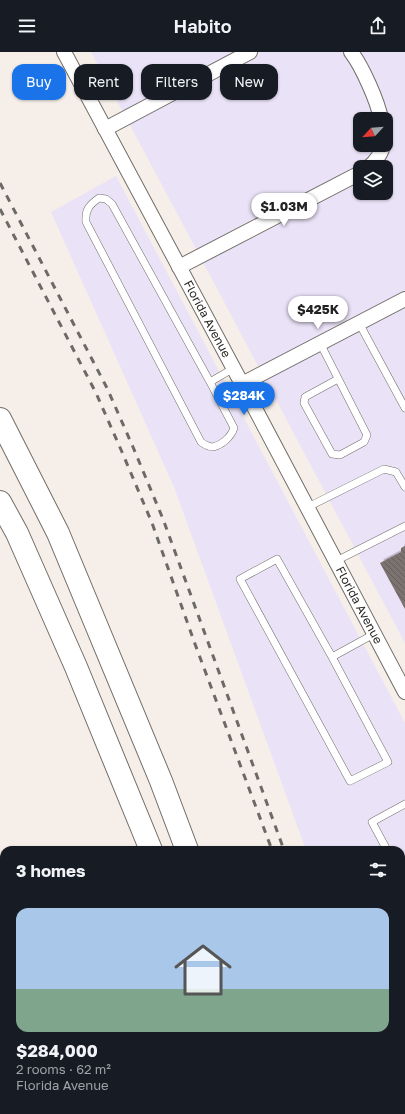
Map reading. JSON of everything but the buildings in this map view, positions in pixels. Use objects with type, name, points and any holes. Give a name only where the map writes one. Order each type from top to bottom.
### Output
[{"type":"highway","points":[[0,419],[58,533],[161,781],[185,846]]},
{"type":"highway","points":[[0,502],[17,533],[76,667],[149,846]]},
{"type":"street","name":"Florida Avenue","points":[[64,52],[234,368],[405,692]]},
{"type":"street","points":[[106,129],[250,52]]},
{"type":"street","points":[[351,52],[371,89],[379,112]]},
{"type":"street","points":[[179,267],[353,177]]},
{"type":"street","points":[[242,384],[405,299]]},
{"type":"lane","points":[[98,198],[106,199],[112,204],[210,382],[234,428],[228,439],[213,447],[207,446],[201,442],[86,222],[85,215],[88,208],[98,198]]},
{"type":"lane","points":[[359,323],[405,408]]},
{"type":"lane","points":[[320,343],[367,435],[364,442],[340,455],[332,454],[304,403],[305,397],[338,379]]},
{"type":"lane","points":[[210,382],[234,368]]},
{"type":"lane","points":[[308,507],[384,469],[396,472],[405,487]]},
{"type":"lane","points":[[336,561],[405,526]]},
{"type":"lane","points":[[277,559],[332,657],[388,762],[350,782],[240,579],[277,559]]},
{"type":"lane","points":[[332,657],[374,634]]},
{"type":"lane","points":[[385,846],[372,822],[405,804]]},
{"type":"shaded area","points":[[91,52],[405,52],[405,643],[117,100],[133,100],[133,64],[97,64]]},
{"type":"shaded area","points":[[116,176],[405,723],[405,846],[305,846],[174,487],[51,212]]},
{"type":"railway","points":[[0,183],[107,388],[133,447],[163,519],[283,846]]},
{"type":"railway","points":[[0,209],[96,393],[122,452],[152,523],[195,644],[271,846]]}]
